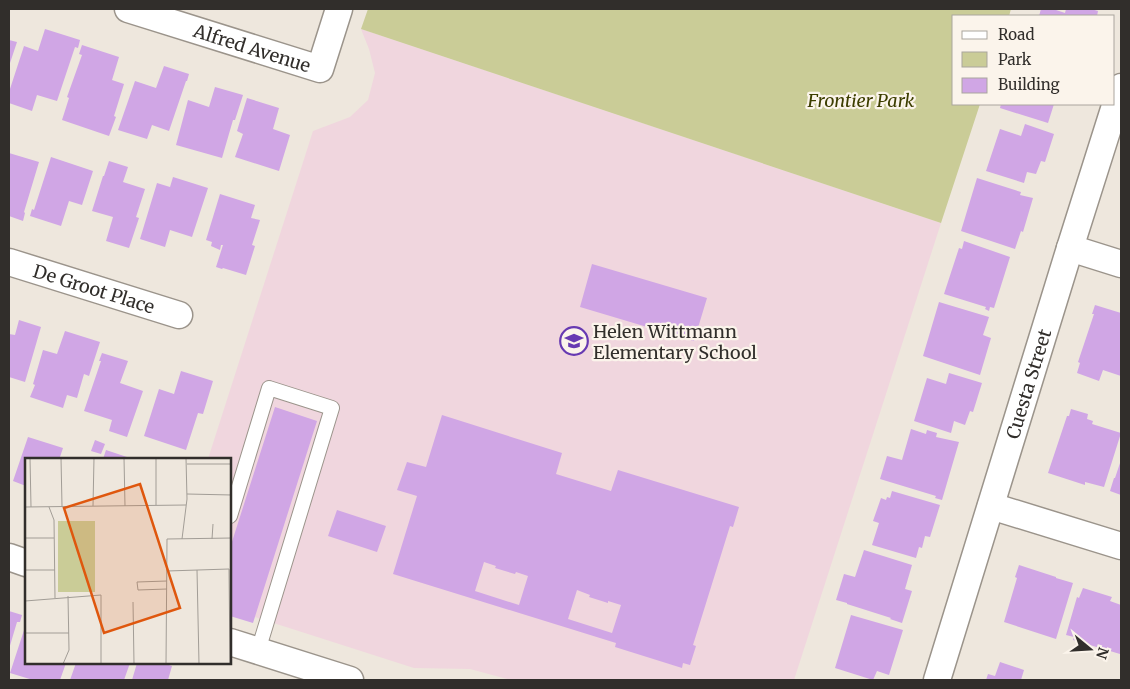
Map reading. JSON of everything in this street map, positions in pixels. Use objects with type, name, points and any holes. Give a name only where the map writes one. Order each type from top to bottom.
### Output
[{"type":"street","name":"Alfred Avenue","points":[[128,9],[320,69],[339,9]]},
{"type":"street","name":"Cuesta Street","points":[[937,680],[1121,87]]},
{"type":"street","points":[[1070,248],[1121,264]]},
{"type":"street","name":"De Groot Place","points":[[9,262],[179,315]]},
{"type":"street","points":[[991,506],[1121,546]]},
{"type":"street","points":[[9,557],[25,563]]},
{"type":"street","points":[[231,642],[348,680]]},
{"type":"lane","points":[[231,513],[269,388],[332,408],[258,651]]},
{"type":"shaded area","name":"Helen Wittmann Elementary School","points":[[361,29],[941,223],[794,680],[511,680],[470,669],[414,668],[231,609],[231,458],[208,458],[313,131],[350,117],[368,100],[375,73],[369,49]]},
{"type":"green space","name":"Frontier Park","points":[[368,9],[1011,9],[1009,15],[952,15],[952,105],[980,105],[941,223],[361,29]]},
{"type":"building","points":[[1041,9],[1053,9],[1065,13],[1066,9],[1091,9],[1098,11],[1097,15],[1039,15]]},
{"type":"building","points":[[45,29],[80,40],[78,48],[75,47],[57,101],[37,95],[32,111],[9,103],[9,92],[24,46],[38,51]]},
{"type":"building","points":[[9,40],[17,42],[9,66]]},
{"type":"building","points":[[82,45],[119,57],[112,80],[124,84],[109,136],[62,120],[69,98],[67,97],[82,55],[79,54]]},
{"type":"building","points":[[164,66],[189,74],[169,131],[152,125],[147,139],[118,130],[135,81],[156,88]]},
{"type":"building","points":[[215,87],[243,95],[235,120],[233,120],[222,158],[176,145],[188,100],[209,107]]},
{"type":"building","points":[[247,98],[279,108],[273,129],[290,135],[279,171],[235,157],[243,134],[237,131]]},
{"type":"building","points":[[1001,105],[1054,105],[1048,123],[1000,108]]},
{"type":"building","points":[[1025,124],[1054,134],[1045,162],[1041,161],[1036,174],[1027,172],[1024,183],[986,171],[1000,129],[1021,136]]},
{"type":"building","points":[[9,153],[39,162],[23,221],[9,216]]},
{"type":"building","points":[[51,157],[93,171],[82,205],[69,201],[61,226],[30,216],[32,209],[34,210]]},
{"type":"building","points":[[109,161],[128,167],[123,182],[145,189],[136,217],[139,218],[129,248],[106,241],[113,217],[92,211]]},
{"type":"building","points":[[173,177],[208,188],[192,237],[170,230],[165,247],[140,239],[157,183],[170,187]]},
{"type":"building","points":[[977,178],[1021,192],[1020,195],[1033,198],[1023,232],[1021,231],[1015,249],[961,231]]},
{"type":"building","points":[[220,194],[255,205],[251,218],[260,220],[252,245],[255,246],[246,275],[216,267],[223,245],[221,245],[220,250],[211,246],[212,242],[206,240]]},
{"type":"building","points":[[964,241],[1010,257],[994,308],[990,307],[989,311],[985,309],[986,307],[944,294],[959,248],[962,249]]},
{"type":"building","points":[[592,264],[707,298],[694,341],[580,307]]},
{"type":"building","points":[[939,302],[989,317],[983,335],[991,338],[980,375],[923,356]]},
{"type":"building","points":[[1095,305],[1121,313],[1121,376],[1103,370],[1099,381],[1077,373],[1080,363],[1078,362],[1094,314],[1092,314]]},
{"type":"building","points":[[19,320],[41,327],[25,382],[9,377],[9,334],[15,335]]},
{"type":"building","points":[[65,331],[100,342],[89,376],[84,374],[77,398],[67,395],[63,408],[30,397],[35,385],[33,384],[43,350],[57,354]]},
{"type":"building","points":[[102,353],[128,361],[120,383],[143,391],[127,437],[109,431],[112,420],[84,411]]},
{"type":"building","points":[[181,371],[213,381],[203,414],[198,413],[186,450],[144,436],[159,389],[174,394]]},
{"type":"building","points":[[949,373],[982,383],[973,412],[970,411],[965,425],[954,421],[951,433],[914,421],[927,378],[946,384]]},
{"type":"building","points":[[275,407],[317,421],[253,623],[231,616],[231,545]]},
{"type":"building","points":[[1071,409],[1088,414],[1087,419],[1093,421],[1092,424],[1121,433],[1104,487],[1085,482],[1085,485],[1048,473]]},
{"type":"building","points":[[442,415],[562,453],[556,474],[611,491],[618,470],[739,507],[733,527],[730,526],[693,645],[696,646],[690,665],[683,663],[682,668],[615,647],[616,643],[393,574],[417,496],[397,490],[407,462],[426,467]],"holes":[[[484,562],[496,566],[495,568],[528,576],[519,605],[475,591]],[[577,590],[590,595],[589,597],[621,605],[612,633],[568,619]]]},
{"type":"building","points":[[911,429],[926,434],[927,430],[937,433],[936,437],[959,442],[942,500],[935,498],[936,496],[880,479],[887,456],[902,460]]},
{"type":"building","points":[[28,437],[63,448],[60,457],[62,458],[25,458],[25,486],[13,481]]},
{"type":"building","points":[[95,440],[105,444],[101,454],[91,451]]},
{"type":"building","points":[[106,450],[130,458],[103,458]]},
{"type":"building","points":[[1121,460],[1121,495],[1110,491]]},
{"type":"building","points":[[892,491],[940,505],[930,537],[925,536],[922,548],[919,547],[916,558],[872,545],[879,523],[873,521],[881,498],[886,500],[887,497],[890,498]]},
{"type":"building","points":[[337,510],[386,526],[377,552],[328,536]]},
{"type":"building","points":[[864,550],[912,565],[905,589],[912,591],[902,623],[836,600],[844,574],[855,577]]},
{"type":"building","points":[[1019,565],[1073,583],[1056,639],[1004,622]]},
{"type":"building","points":[[1083,588],[1112,597],[1110,601],[1121,605],[1120,654],[1073,640],[1074,637],[1066,635],[1077,597],[1079,598]]},
{"type":"building","points":[[9,611],[22,615],[20,622],[17,622],[9,649]]},
{"type":"building","points":[[851,615],[903,630],[889,675],[877,671],[873,680],[835,668]]},
{"type":"building","points":[[25,627],[25,664],[66,664],[60,680],[33,680],[10,673]]},
{"type":"building","points":[[1000,662],[1024,670],[1021,680],[986,680],[988,674],[995,676]]},
{"type":"building","points":[[76,664],[130,664],[124,680],[70,680]]},
{"type":"building","points":[[137,664],[165,664],[172,666],[168,680],[132,680]]},
{"type":"place","name":"Helen Wittmann Elementary School","points":[[574,341]]}]
